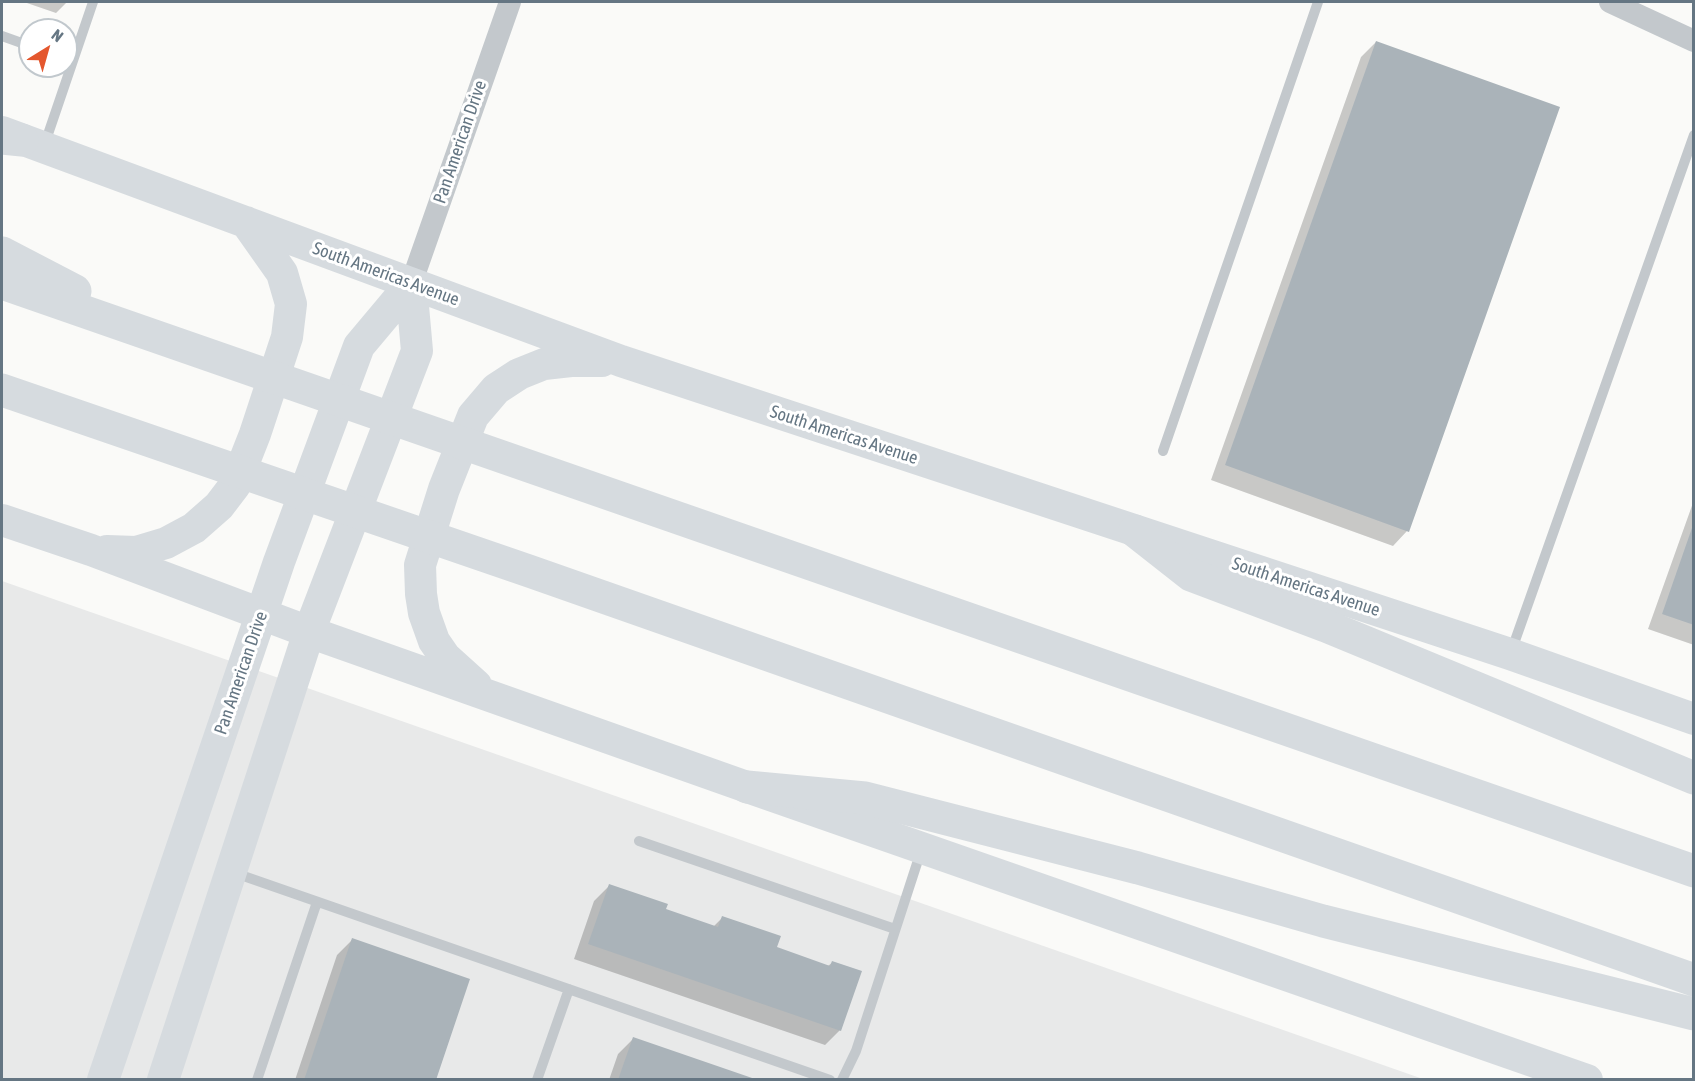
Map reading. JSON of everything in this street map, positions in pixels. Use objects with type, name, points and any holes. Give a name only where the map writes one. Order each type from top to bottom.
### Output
[{"type":"highway","points":[[2,253],[181,346]]},
{"type":"highway","points":[[2,284],[1694,871]]},
{"type":"highway","points":[[2,390],[529,571],[1694,980]]},
{"type":"highway","points":[[1135,531],[1191,575],[1326,626],[1694,778]]},
{"type":"highway","points":[[747,787],[865,798],[1138,868],[1323,921],[1694,1014]]},
{"type":"main road","name":"South Americas Avenue","points":[[17,139],[621,361],[1510,654],[1694,719]]},
{"type":"main road","points":[[91,550],[136,552],[166,543],[194,528],[219,506],[235,485],[255,434],[287,337],[291,304],[282,273],[246,222]]},
{"type":"main road","name":"Pan American Drive","points":[[103,1080],[260,615],[359,346],[411,284]]},
{"type":"main road","name":"Pan American Drive","points":[[163,1080],[309,632],[417,351],[411,284]]},
{"type":"main road","points":[[488,695],[445,657],[434,641],[424,613],[421,594],[420,565],[444,489],[473,416],[496,389],[519,374],[544,364],[571,361],[621,361]]},
{"type":"main road","points":[[2,520],[91,550],[260,615],[1587,1080]]},
{"type":"street","name":"Pan American Drive","points":[[411,284],[510,2]]},
{"type":"street","points":[[1610,2],[1694,41]]},
{"type":"lane","points":[[78,40],[93,2]]},
{"type":"lane","points":[[1163,451],[1318,2]]},
{"type":"lane","points":[[2,36],[18,42]]},
{"type":"lane","points":[[17,139],[58,78]]},
{"type":"lane","points":[[1510,654],[1694,135]]},
{"type":"lane","points":[[639,841],[895,929]]},
{"type":"lane","points":[[842,1080],[856,1051],[922,847]]},
{"type":"lane","points":[[232,872],[830,1080]]},
{"type":"lane","points":[[257,1080],[317,902]]},
{"type":"lane","points":[[537,1080],[569,989]]},
{"type":"shaded area","points":[[2,581],[1423,1079],[2,1080]]},
{"type":"building","points":[[1376,41],[1560,107],[1409,532],[1225,465]]},
{"type":"building","points":[[1694,525],[1694,625],[1662,614]]},
{"type":"building","points":[[609,884],[668,904],[666,909],[718,927],[722,916],[781,936],[777,947],[830,966],[832,961],[862,971],[841,1031],[588,944]]},
{"type":"building","points":[[352,938],[470,979],[436,1080],[304,1080]]},
{"type":"building","points":[[633,1037],[755,1079],[755,1080],[618,1080]]}]
